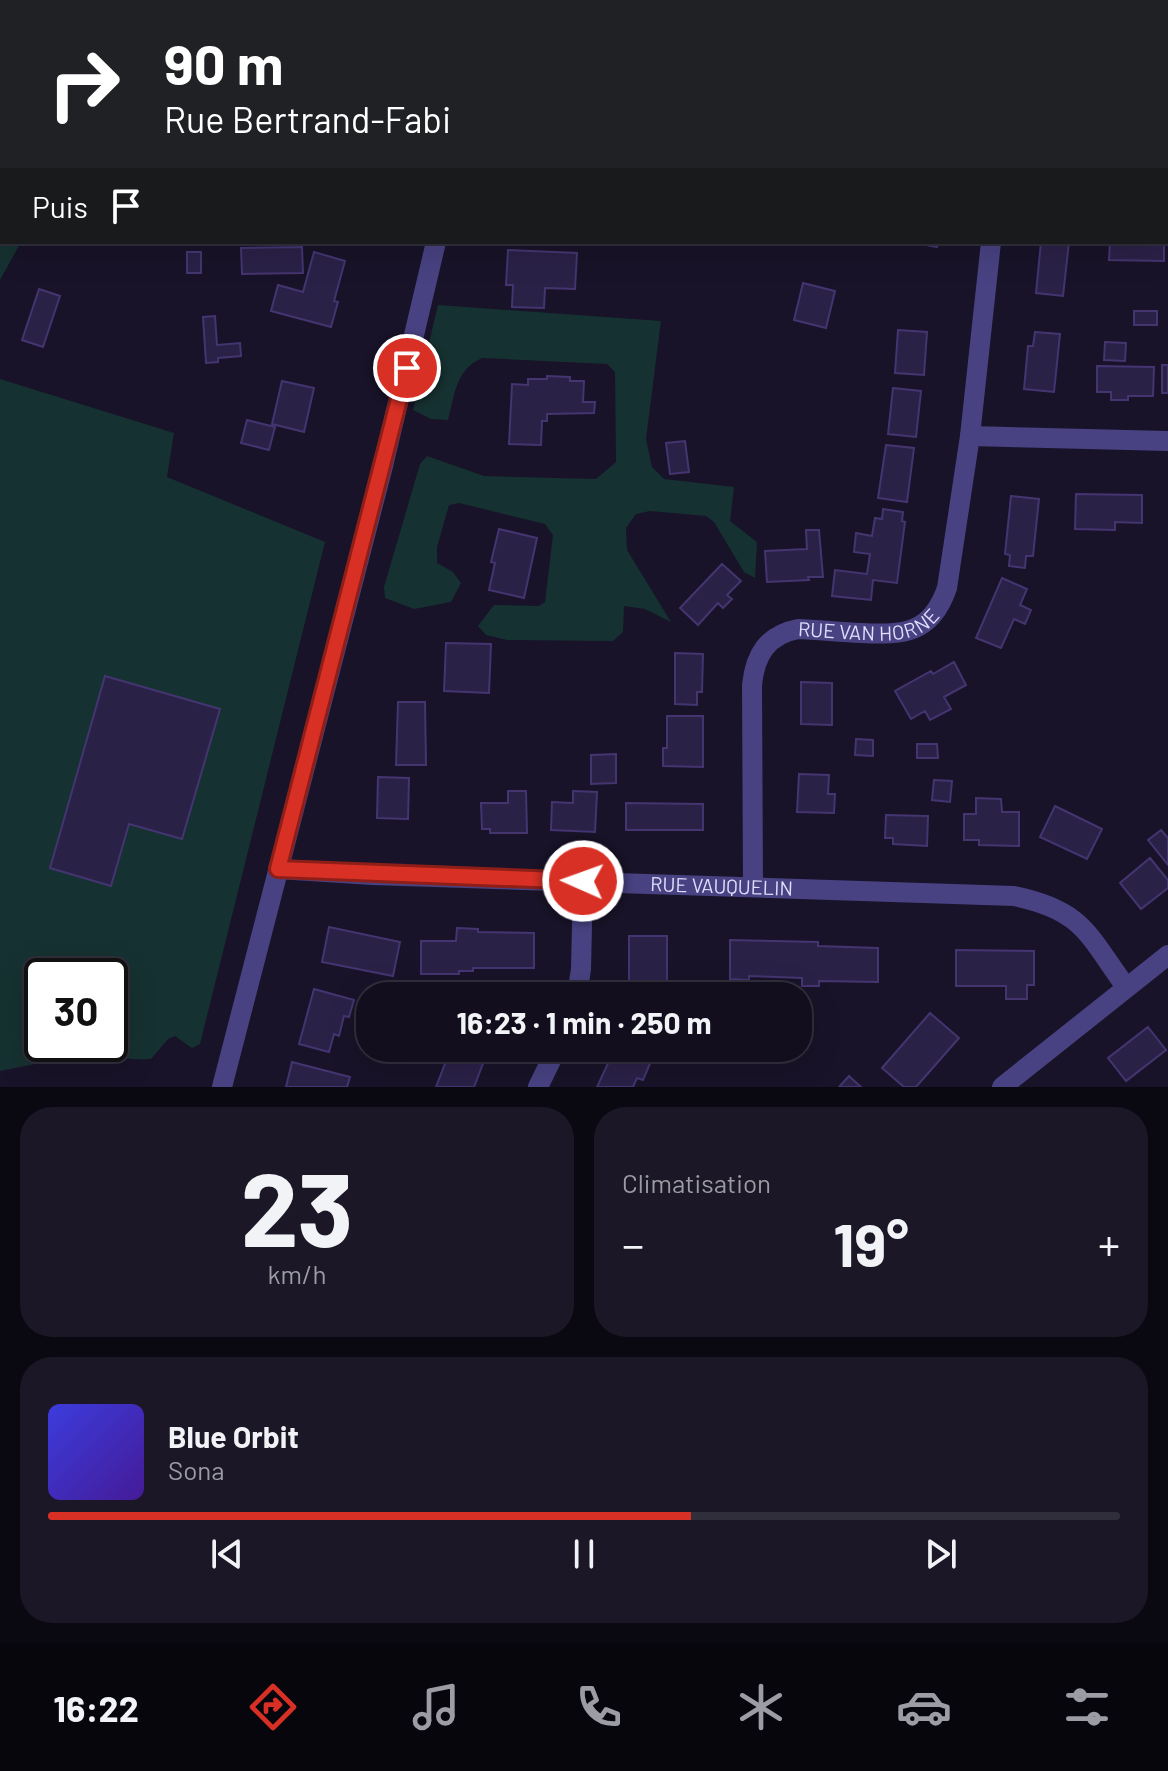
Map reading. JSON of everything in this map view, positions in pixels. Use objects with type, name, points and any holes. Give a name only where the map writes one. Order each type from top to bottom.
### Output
[{"type":"street","points":[[222,1087],[383,466],[436,244]]},
{"type":"street","name":"RUE VAN HORNE","points":[[753,886],[752,685],[754,667],[760,653],[769,641],[783,632],[798,629],[888,634],[907,632],[931,619],[941,606],[947,588],[970,436],[991,244]]},
{"type":"street","points":[[970,436],[1168,441]]},
{"type":"street","name":"RUE VAUQUELIN","points":[[278,869],[1014,896],[1038,900],[1060,909],[1080,923],[1126,987]]},
{"type":"street","points":[[579,982],[583,881]]},
{"type":"street","points":[[1002,1087],[1168,955]]},
{"type":"street","points":[[538,1087],[550,1062]]},
{"type":"green space","points":[[0,244],[20,244],[0,280]]},
{"type":"green space","points":[[438,305],[661,321],[646,439],[652,467],[664,479],[734,487],[730,521],[757,542],[755,578],[744,572],[714,522],[706,516],[650,511],[636,514],[626,528],[627,550],[671,622],[645,609],[624,606],[623,632],[613,641],[507,640],[486,635],[478,626],[494,605],[539,606],[545,602],[553,535],[545,524],[459,503],[449,505],[437,547],[437,563],[453,572],[461,583],[451,602],[414,609],[385,598],[384,587],[420,464],[427,456],[484,476],[596,479],[616,462],[615,372],[607,364],[482,358],[461,376],[448,420],[431,419],[413,410]]},
{"type":"green space","points":[[0,379],[174,433],[167,477],[325,542],[200,1044],[192,1048],[175,1036],[168,1039],[151,1059],[128,1058],[128,958],[24,958],[24,1062],[47,1062],[0,1071]]},
{"type":"building","points":[[1041,244],[1069,244],[1063,296],[1036,293]]},
{"type":"building","points":[[1110,244],[1164,244],[1164,261],[1109,260]]},
{"type":"building","points":[[302,247],[303,273],[242,274],[241,248]]},
{"type":"building","points":[[508,250],[577,253],[575,289],[545,288],[544,308],[512,307],[513,285],[506,285]]},
{"type":"building","points":[[187,252],[201,252],[201,273],[187,273]]},
{"type":"building","points":[[314,252],[345,261],[334,301],[338,302],[331,327],[271,311],[278,285],[303,292]]},
{"type":"building","points":[[803,283],[835,291],[826,328],[794,320]]},
{"type":"building","points":[[39,289],[60,296],[43,347],[22,340]]},
{"type":"building","points":[[1134,311],[1157,311],[1157,325],[1134,325]]},
{"type":"building","points":[[215,316],[217,345],[240,343],[241,356],[218,358],[218,362],[206,363],[203,317]]},
{"type":"building","points":[[898,330],[927,332],[924,375],[895,373]]},
{"type":"building","points":[[1035,332],[1060,334],[1054,392],[1024,389],[1028,346],[1033,346]]},
{"type":"building","points":[[1105,342],[1126,343],[1125,361],[1104,360]]},
{"type":"building","points":[[1162,365],[1168,365],[1168,393],[1162,393]]},
{"type":"building","points":[[1097,366],[1154,367],[1153,396],[1111,400],[1111,392],[1097,392]]},
{"type":"building","points":[[547,376],[584,381],[583,402],[595,402],[594,413],[547,414],[547,421],[542,421],[541,445],[509,444],[512,384],[528,385],[528,379],[547,379]]},
{"type":"building","points":[[282,381],[314,388],[304,432],[272,424]]},
{"type":"building","points":[[893,388],[921,391],[916,437],[888,434]]},
{"type":"building","points":[[247,420],[275,427],[269,450],[241,443]]},
{"type":"building","points":[[685,441],[689,472],[670,474],[666,443]]},
{"type":"building","points":[[886,445],[914,448],[907,502],[878,498]]},
{"type":"building","points":[[1076,494],[1142,495],[1142,523],[1115,522],[1115,530],[1075,529]]},
{"type":"building","points":[[1011,496],[1039,499],[1033,556],[1026,556],[1025,568],[1009,566],[1010,555],[1005,554]]},
{"type":"building","points":[[883,509],[903,512],[902,521],[905,522],[897,583],[873,580],[871,600],[832,596],[835,570],[867,574],[870,554],[854,552],[856,533],[872,536],[875,518],[882,519]]},
{"type":"building","points":[[499,529],[537,538],[524,598],[489,590],[495,563],[491,562]]},
{"type":"building","points":[[806,530],[819,530],[823,577],[767,582],[765,551],[807,549]]},
{"type":"building","points":[[722,564],[741,581],[727,595],[732,599],[723,608],[718,603],[698,625],[680,608]]},
{"type":"building","points":[[1002,578],[1027,589],[1020,605],[1031,610],[1025,624],[1014,619],[1001,648],[976,638]]},
{"type":"building","points":[[446,643],[491,644],[489,693],[444,691]]},
{"type":"building","points":[[675,653],[703,654],[702,692],[697,692],[697,705],[675,704]]},
{"type":"building","points":[[954,662],[966,685],[944,697],[951,709],[930,720],[925,711],[911,719],[895,691]]},
{"type":"building","points":[[105,676],[220,709],[182,839],[129,824],[111,886],[50,868]]},
{"type":"building","points":[[801,682],[832,683],[832,725],[801,724]]},
{"type":"building","points":[[398,702],[425,702],[426,765],[396,765]]},
{"type":"building","points":[[667,716],[703,716],[703,767],[663,766],[663,748],[667,748]]},
{"type":"building","points":[[856,739],[873,740],[873,756],[855,755]]},
{"type":"building","points":[[917,744],[937,744],[938,758],[917,758]]},
{"type":"building","points":[[616,754],[616,783],[591,784],[591,755]]},
{"type":"building","points":[[799,774],[829,775],[828,794],[835,794],[834,813],[797,812]]},
{"type":"building","points":[[378,777],[409,778],[408,819],[377,818]]},
{"type":"building","points":[[934,780],[952,781],[950,802],[932,800]]},
{"type":"building","points":[[508,791],[526,791],[527,833],[490,833],[490,829],[482,829],[481,803],[508,803]]},
{"type":"building","points":[[573,791],[597,792],[595,832],[551,830],[552,802],[573,803]]},
{"type":"building","points":[[976,798],[1001,799],[1002,812],[1019,812],[1019,846],[979,845],[979,840],[964,840],[964,814],[976,814]]},
{"type":"building","points":[[626,803],[703,804],[703,830],[626,830]]},
{"type":"building","points":[[1055,806],[1102,829],[1087,859],[1040,837]]},
{"type":"building","points":[[886,815],[928,816],[927,846],[893,844],[893,838],[885,838]]},
{"type":"building","points":[[1161,830],[1168,838],[1168,865],[1148,840]]},
{"type":"building","points":[[1150,858],[1168,880],[1168,888],[1141,909],[1120,883]]},
{"type":"building","points":[[329,927],[400,942],[393,976],[322,962]]},
{"type":"building","points":[[457,928],[478,929],[478,932],[534,933],[534,968],[473,968],[473,971],[459,971],[459,974],[421,974],[421,941],[456,941]]},
{"type":"building","points":[[629,936],[667,936],[667,982],[629,982]]},
{"type":"building","points":[[730,940],[818,942],[818,946],[878,948],[878,982],[819,981],[819,986],[812,986],[812,982],[802,982],[802,978],[749,976],[749,980],[730,979]]},
{"type":"building","points":[[956,950],[1034,951],[1034,985],[1027,985],[1027,999],[1006,999],[1006,986],[956,986]]},
{"type":"building","points":[[314,989],[354,1000],[349,1017],[344,1016],[339,1036],[334,1034],[329,1052],[299,1044]]},
{"type":"building","points":[[930,1013],[959,1038],[916,1087],[904,1087],[882,1068]]},
{"type":"building","points":[[1148,1027],[1166,1050],[1126,1081],[1108,1058]]},
{"type":"building","points":[[292,1062],[350,1077],[347,1087],[286,1087]]},
{"type":"building","points":[[446,1062],[484,1062],[474,1087],[436,1087]]},
{"type":"building","points":[[609,1062],[651,1062],[643,1080],[637,1078],[633,1087],[597,1087]]},
{"type":"building","points":[[849,1076],[861,1087],[839,1087]]},
{"type":"route","points":[[407,368],[278,869],[583,881]]}]
